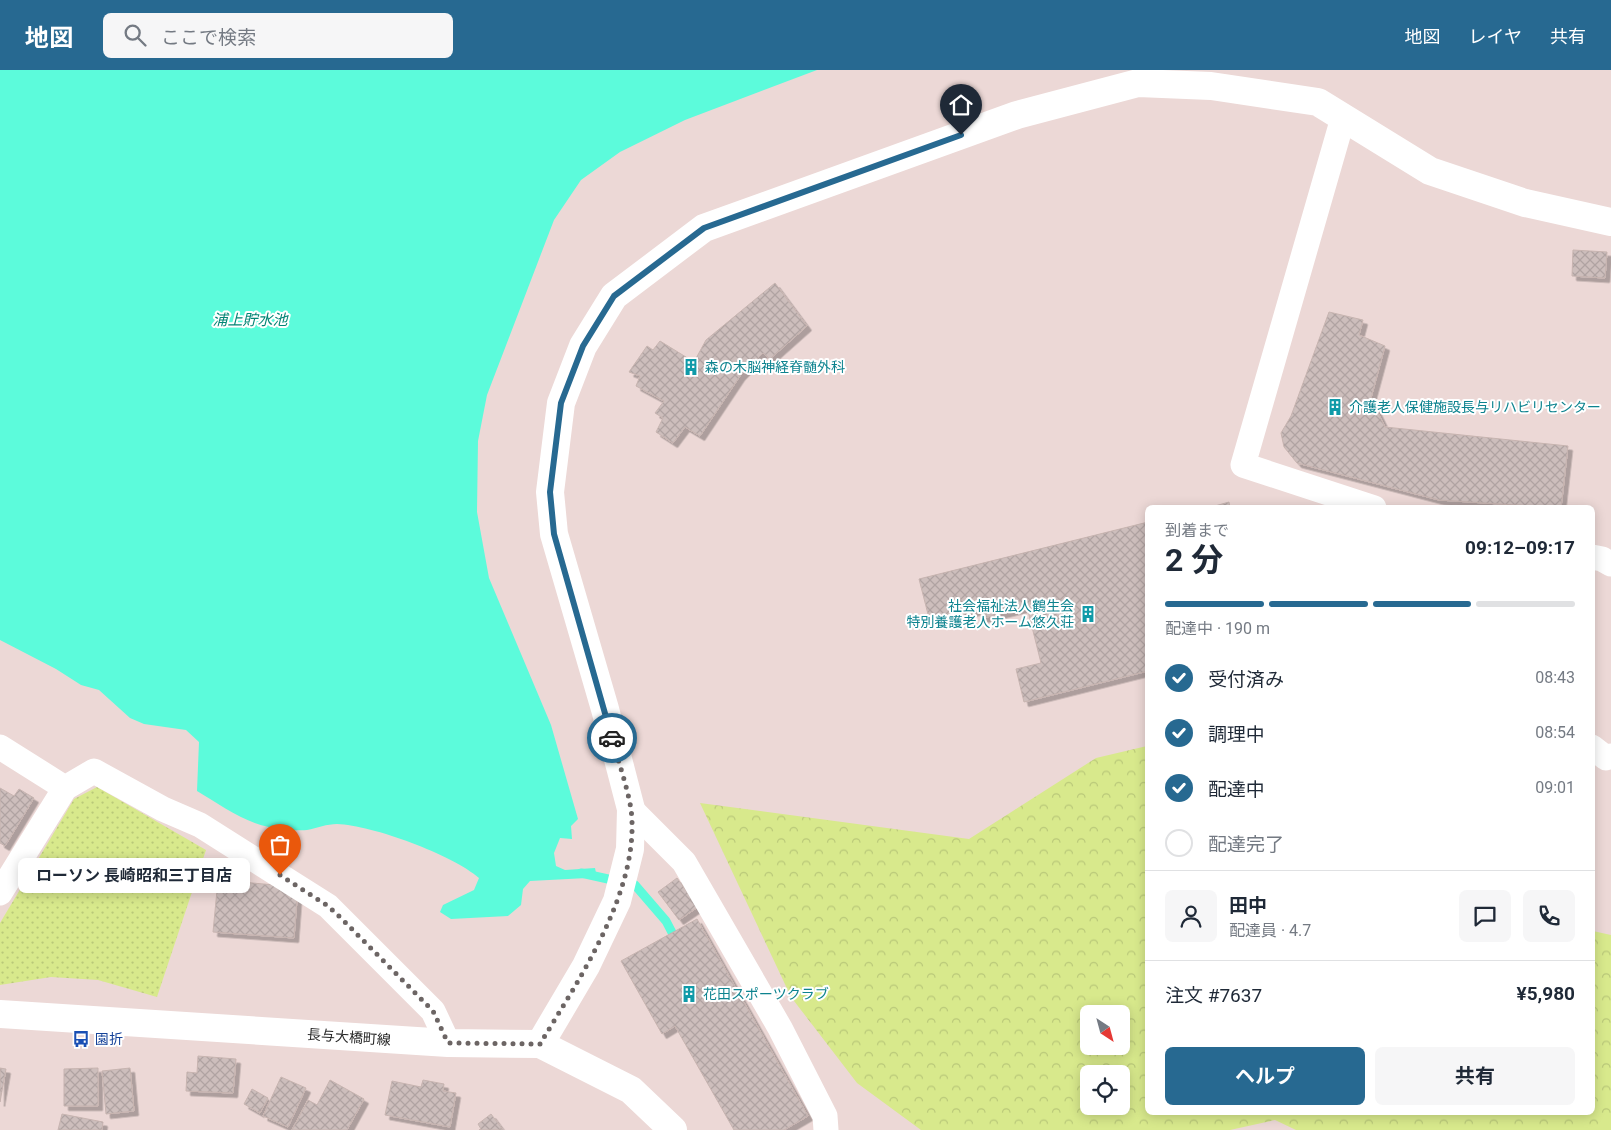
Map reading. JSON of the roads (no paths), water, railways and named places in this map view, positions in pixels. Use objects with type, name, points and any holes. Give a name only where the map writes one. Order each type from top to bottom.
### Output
[{"type":"street","points":[[540,1044],[586,966],[616,901],[627,863],[631,809],[605,709],[554,534],[550,492],[561,403],[583,346],[614,296],[704,228],[1017,115],[1138,83],[1211,86],[1276,94],[1318,102],[1430,171],[1525,203],[1611,222]]},
{"type":"street","points":[[1343,118],[1243,465],[1365,505]]},
{"type":"street","points":[[1595,558],[1611,564]]},
{"type":"street","points":[[0,747],[65,788]]},
{"type":"street","points":[[1595,749],[1606,758],[1611,756]]},
{"type":"street","points":[[0,893],[65,788],[94,771],[163,809],[200,825],[328,906],[433,1011],[448,1043]]},
{"type":"street","points":[[631,809],[684,862],[780,1028],[825,1116],[826,1130]]},
{"type":"street","name":"長与大橋町線","points":[[0,1014],[448,1043],[540,1044],[631,1090],[673,1130]]},
{"type":"water","name":"浦上貯水池","points":[[0,70],[817,70],[685,120],[620,152],[581,180],[554,220],[487,395],[478,441],[477,512],[489,578],[551,725],[578,819],[571,826],[572,839],[560,838],[554,853],[556,866],[565,870],[595,868],[596,873],[587,878],[530,881],[523,889],[521,905],[508,916],[451,919],[440,912],[443,905],[474,890],[479,878],[467,869],[432,851],[390,835],[370,830],[337,824],[307,830],[288,830],[259,825],[241,817],[197,791],[199,742],[186,730],[144,724],[130,718],[99,690],[81,685],[56,669],[0,640]]},
{"type":"waterway","points":[[581,873],[635,885],[666,921],[677,942]]},
{"type":"place","name":"森の木脳神経脊髄外科","points":[[691,367]]},
{"type":"place","name":"介護老人保健施設長与リハビリセンター","points":[[1335,407]]},
{"type":"place","name":"社会福祉法人鶴生会 特別養護老人ホーム悠久荘","points":[[1088,614]]},
{"type":"place","name":"ローソン 長崎昭和三丁目店","points":[[280,875]]},
{"type":"place","name":"花田スポーツクラブ","points":[[689,994]]},
{"type":"place","name":"園折","points":[[81,1039]]}]
